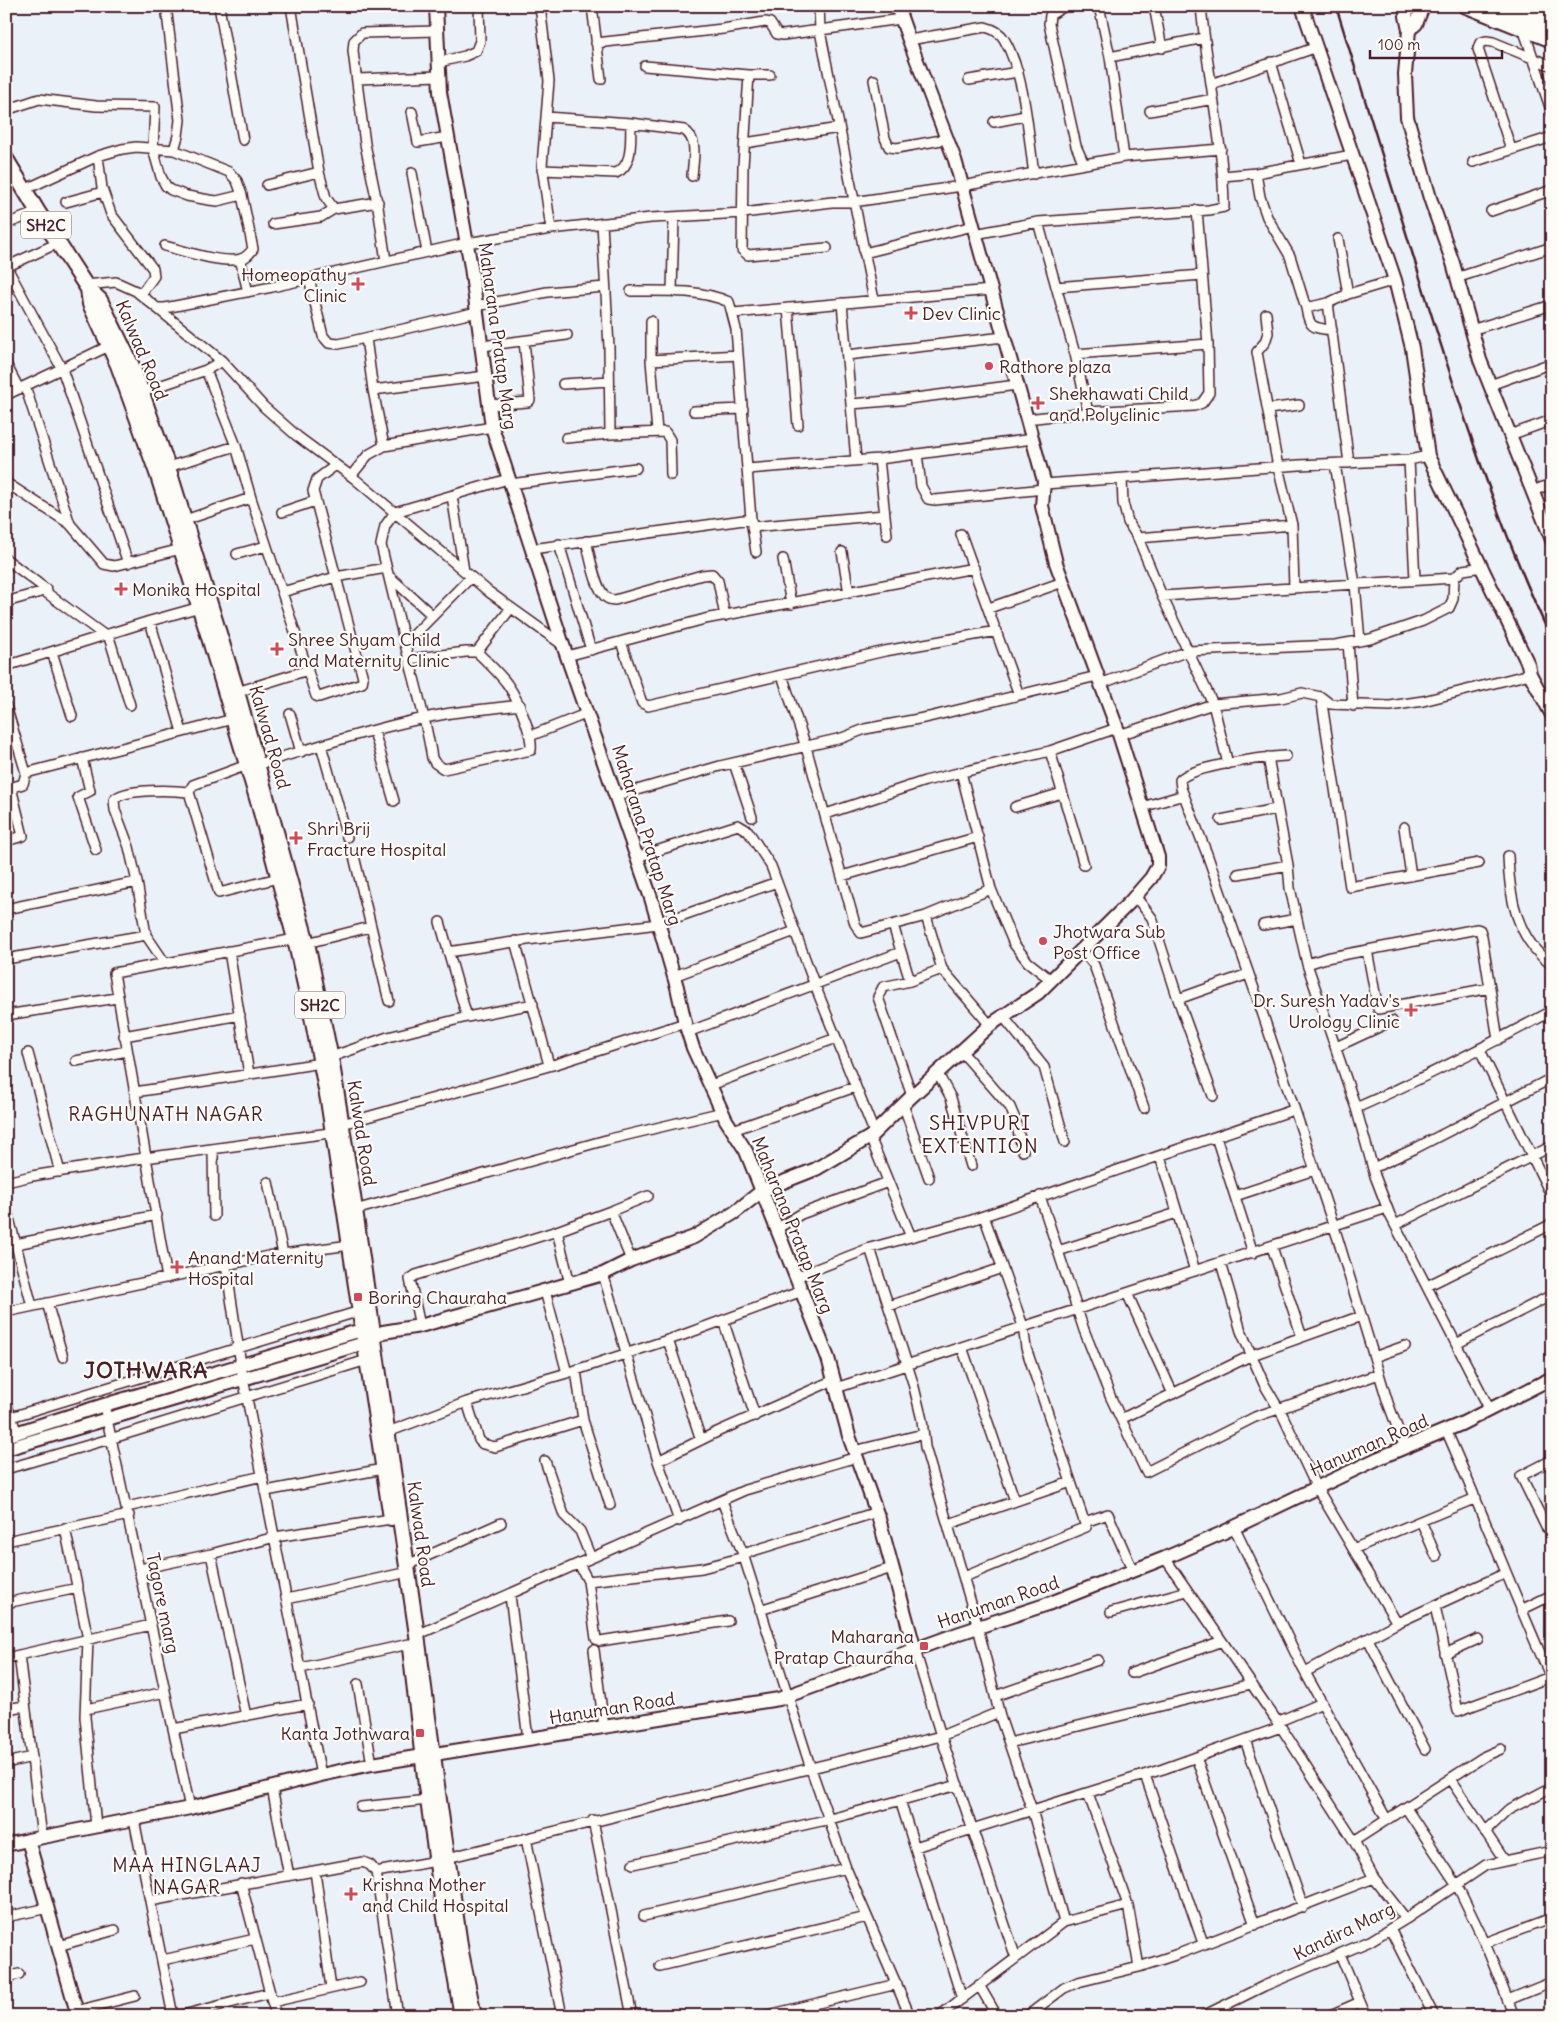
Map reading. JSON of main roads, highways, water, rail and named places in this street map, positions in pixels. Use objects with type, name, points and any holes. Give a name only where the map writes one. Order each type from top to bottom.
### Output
[{"type":"main road","name":"Kalwad Road","points":[[6,159],[87,287],[100,300],[133,368],[168,467],[237,692],[278,878],[301,941]]},
{"type":"main road","name":"Kalwad Road","points":[[87,287],[90,304],[118,365],[157,473],[234,720],[253,765],[301,941],[356,1210],[372,1334],[388,1432],[403,1569],[442,1859]]},
{"type":"main road","name":"Kalwad Road","points":[[339,1130],[350,1245],[360,1310],[372,1334],[367,1360],[391,1519],[403,1569]]},
{"type":"main road","name":"Kalwad Road","points":[[428,1755],[428,1800],[461,1952],[464,2001],[462,2016]]},
{"type":"main road","name":"Kalwad Road","points":[[464,2001],[474,2016]]},
{"type":"railway","points":[[1336,6],[1464,416],[1496,506],[1552,640]]},
{"type":"place","name":"Homeopathy Clinic","points":[[358,284]]},
{"type":"place","name":"Dev Clinic","points":[[911,313]]},
{"type":"place","name":"Rathore plaza","points":[[989,366]]},
{"type":"place","name":"Shekhawati Child and Polyclinic","points":[[1038,403]]},
{"type":"place","name":"Monika Hospital","points":[[121,589]]},
{"type":"place","name":"Shree Shyam Child and Maternity Clinic","points":[[277,649]]},
{"type":"place","name":"Shri Brij Fracture Hospital","points":[[296,838]]},
{"type":"place","name":"Jhotwara Sub Post Office","points":[[1043,941]]},
{"type":"place","name":"Dr. Suresh Yadav's Urology Clinic","points":[[1411,1010]]},
{"type":"place","name":"Anand Maternity Hospital","points":[[177,1267]]},
{"type":"place","name":"Boring Chauraha","points":[[358,1297]]},
{"type":"place","name":"Maharana Pratap Chauraha","points":[[924,1646]]},
{"type":"place","name":"Kanta Jothwara","points":[[420,1733]]},
{"type":"place","name":"Krishna Mother and Child Hospital","points":[[351,1894]]},
{"type":"district","name":"RAGHUNATH NAGAR","points":[[166,1114]]},
{"type":"district","name":"SHIVPURI EXTENTION","points":[[980,1134]]},
{"type":"district","name":"JOTHWARA","points":[[146,1370]]},
{"type":"district","name":"MAA HINGLAAJ NAGAR","points":[[187,1876]]}]
